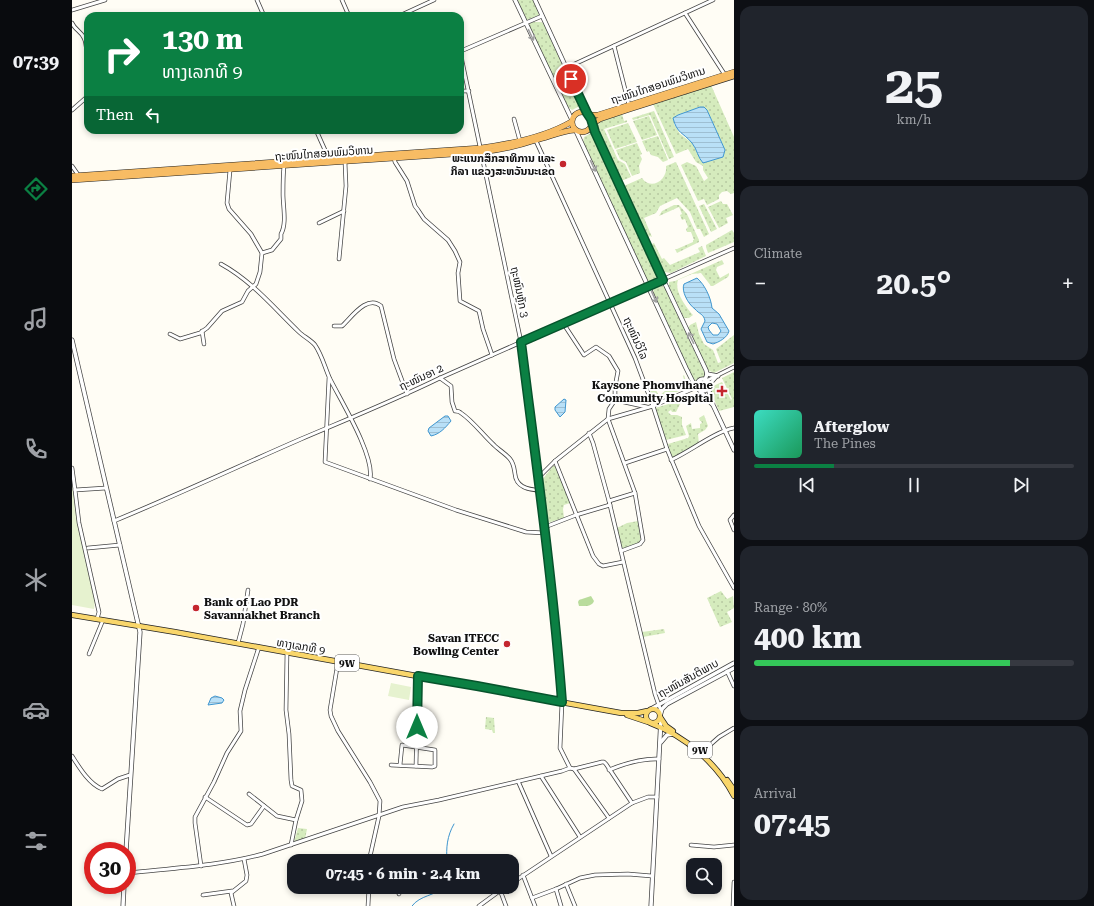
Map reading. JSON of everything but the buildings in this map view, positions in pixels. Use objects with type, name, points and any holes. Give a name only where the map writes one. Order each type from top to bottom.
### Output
[{"type":"highway","name":"ຖະໜົນໄກສອນພົມວິຫານ","points":[[592,124],[600,119],[627,108],[734,72]]},
{"type":"highway","name":"ຖະໜົນໄກສອນພົມວິຫານ","points":[[588,114],[598,115],[627,108],[734,76]]},
{"type":"highway","points":[[581,112],[588,114],[592,124],[589,129],[582,133],[576,131],[571,121],[574,115],[581,112]]},
{"type":"highway","name":"ຖະໜົນໄກສອນພົມວິຫານ","points":[[481,150],[520,141],[563,126],[571,121]]},
{"type":"highway","name":"ຖະໜົນໄກສອນພົມວິຫານ","points":[[72,176],[329,161],[481,150],[501,150],[536,141],[565,131],[576,131]]},
{"type":"highway","name":"ຖະໜົນໄກສອນພົມວິຫານ","points":[[72,180],[230,170],[329,161],[344,162],[424,154]]},
{"type":"main road","name":"ທາງເລກທີ 9","points":[[72,615],[238,643],[621,713],[650,723],[683,739],[702,752],[716,766],[734,790]]},
{"type":"main road","name":"ທາງເລກທີ 9","points":[[621,713],[638,713],[649,710],[657,710],[666,726],[701,754],[714,767],[734,796]]},
{"type":"main road","points":[[649,710],[646,717],[650,723],[657,722],[661,716]]},
{"type":"street","points":[[72,10],[105,0]]},
{"type":"street","points":[[257,0],[262,12]]},
{"type":"street","points":[[342,0],[347,12]]},
{"type":"street","points":[[408,12],[434,0]]},
{"type":"street","points":[[515,0],[571,121]]},
{"type":"street","points":[[535,0],[588,114]]},
{"type":"street","points":[[566,68],[711,0]]},
{"type":"street","points":[[685,13],[725,74]]},
{"type":"street","points":[[464,50],[542,16]]},
{"type":"street","points":[[72,23],[74,28],[84,37]]},
{"type":"street","points":[[614,46],[627,108]]},
{"type":"street","name":"ຖະໜົນຫຼັກ 3","points":[[464,69],[521,342],[545,527],[559,655],[562,702],[560,748],[572,768],[609,818]]},
{"type":"street","points":[[464,91],[469,90]]},
{"type":"street","points":[[72,110],[84,100]]},
{"type":"street","points":[[514,119],[520,141]]},
{"type":"street","points":[[539,478],[555,461],[608,419],[654,406],[698,388],[705,391],[707,383],[707,374],[592,124]]},
{"type":"street","points":[[576,131],[686,368],[693,382],[713,405]]},
{"type":"street","points":[[318,134],[329,161]]},
{"type":"street","name":"ຖະໜົນວິໄລ","points":[[536,141],[635,358],[654,406],[667,450],[699,526],[734,588]]},
{"type":"street","points":[[394,158],[407,181],[415,206],[424,219],[448,240],[455,251],[460,262],[458,275],[460,301],[479,311],[483,329],[492,355]]},
{"type":"street","points":[[339,259],[346,186],[344,162]]},
{"type":"street","points":[[72,166],[79,176]]},
{"type":"street","points":[[262,253],[272,250],[281,239],[284,223],[284,166]]},
{"type":"street","points":[[170,334],[180,340],[202,331],[222,311],[242,302],[248,291],[256,284],[260,272],[262,253],[251,234],[229,209],[230,170]]},
{"type":"street","points":[[319,223],[344,211]]},
{"type":"street","name":"ຖະໜົນອາ 2","points":[[114,521],[407,394],[734,248]]},
{"type":"street","points":[[221,264],[236,272],[253,286],[302,335],[315,344],[329,378],[363,444],[371,471],[370,478]]},
{"type":"street","points":[[334,326],[342,326],[368,303],[378,304],[380,306],[394,359],[407,394]]},
{"type":"street","points":[[563,324],[584,355],[596,347],[610,357],[618,370],[615,400],[609,409],[608,419],[635,493],[643,540],[640,544],[621,551]]},
{"type":"street","points":[[202,331],[204,344]]},
{"type":"street","points":[[72,340],[140,632],[126,842]]},
{"type":"street","points":[[707,383],[734,367]]},
{"type":"street","points":[[707,374],[718,376]]},
{"type":"street","points":[[329,378],[325,462],[456,510],[526,532],[545,534]]},
{"type":"street","points":[[440,378],[451,386],[452,402],[455,411],[460,412],[468,418],[512,461],[515,475],[521,485],[528,489],[540,490]]},
{"type":"street","points":[[698,388],[700,380],[707,383]]},
{"type":"street","points":[[689,391],[693,382]]},
{"type":"street","points":[[707,383],[713,405],[734,450]]},
{"type":"street","points":[[615,400],[647,407]]},
{"type":"street","points":[[671,460],[725,430],[734,428]]},
{"type":"street","points":[[589,433],[593,442],[609,503],[661,716],[651,906]]},
{"type":"street","points":[[625,463],[667,450]]},
{"type":"street","points":[[555,461],[593,556],[599,564],[603,566],[623,562]]},
{"type":"street","points":[[72,468],[79,523],[99,612],[97,619]]},
{"type":"street","points":[[75,490],[106,488]]},
{"type":"street","points":[[545,527],[635,493]]},
{"type":"street","points":[[734,515],[730,520],[734,530]]},
{"type":"street","points":[[88,548],[120,545]]},
{"type":"street","points":[[238,643],[243,624],[248,590]]},
{"type":"street","points":[[89,654],[103,620]]},
{"type":"street","points":[[201,866],[194,820],[227,753],[241,731],[240,710],[259,647]]},
{"type":"street","points":[[288,652],[286,710],[291,780],[292,786],[301,790],[302,796],[292,845]]},
{"type":"street","points":[[338,662],[330,710],[338,731],[378,795],[380,801],[379,816],[371,854]]},
{"type":"street","name":"ຖະໜົນສັນຕິພາບ","points":[[649,710],[734,663]]},
{"type":"street","name":"ຖະໜົນສັນຕິພາບ","points":[[661,716],[667,704],[734,668]]},
{"type":"street","points":[[727,672],[734,686]]},
{"type":"street","points":[[416,766],[418,676]]},
{"type":"street","points":[[702,752],[719,737],[734,728]]},
{"type":"street","points":[[660,743],[667,735],[674,734]]},
{"type":"street","points":[[391,765],[432,768],[434,766],[435,750],[402,746],[400,765]]},
{"type":"street","points":[[72,756],[95,785],[102,789],[118,778],[130,775]]},
{"type":"street","points":[[609,770],[641,759],[659,759]]},
{"type":"street","points":[[136,872],[201,866],[244,859],[292,845],[403,807],[602,762],[604,762],[632,803]]},
{"type":"street","points":[[72,766],[77,764]]},
{"type":"street","points":[[541,776],[580,837]]},
{"type":"street","points":[[518,781],[551,856]]},
{"type":"street","points":[[249,794],[277,816],[296,820]]},
{"type":"street","points":[[205,797],[247,825],[251,824],[264,806]]},
{"type":"street","points":[[519,878],[632,803],[648,797],[657,797]]},
{"type":"street","points":[[691,846],[714,847],[734,845]]},
{"type":"street","points":[[203,895],[232,891],[246,881],[247,875],[244,859]]},
{"type":"street","points":[[532,898],[580,878],[594,875],[628,874],[652,876]]},
{"type":"street","points":[[523,875],[535,906]]},
{"type":"street","points":[[732,906],[734,882]]},
{"type":"street","points":[[566,884],[575,906]]},
{"type":"street","points":[[556,889],[561,906]]},
{"type":"street","points":[[232,891],[231,893],[234,906]]},
{"type":"street","points":[[123,906],[124,894]]},
{"type":"street","points":[[368,906],[369,894]]},
{"type":"street","points":[[479,906],[495,894]]},
{"type":"street","points":[[502,894],[506,906]]},
{"type":"green space","points":[[517,0],[534,0],[539,15],[527,20]]},
{"type":"green space","points":[[530,23],[544,23],[579,102],[578,107],[572,110],[568,107],[529,27]]},
{"type":"green space","points":[[711,85],[734,137],[734,193],[731,194],[727,191],[722,192],[719,195],[719,199],[707,205],[704,199],[698,201],[681,165],[687,162],[696,166],[704,181],[708,178],[703,170],[703,166],[696,162],[688,149],[676,154],[653,104]],"holes":[[[704,107],[707,110],[725,150],[723,157],[703,163],[692,143],[680,134],[674,124],[678,115]]]},
{"type":"green space","points":[[654,111],[674,157],[669,159],[650,115],[633,120],[632,118]]},
{"type":"green space","points":[[622,114],[624,121],[627,120],[627,122],[604,129],[618,160],[625,164],[631,177],[621,181],[596,126],[598,122]]},
{"type":"green space","points":[[649,116],[657,135],[642,140],[633,121]]},
{"type":"green space","points":[[628,123],[637,142],[615,149],[607,130]]},
{"type":"green space","points":[[591,133],[596,137],[659,274],[659,278],[655,281],[650,282],[647,280],[583,142],[584,137]]},
{"type":"green space","points":[[658,136],[668,160],[663,162],[658,157],[651,155],[649,151],[647,152],[642,141]]},
{"type":"green space","points":[[637,143],[642,154],[640,155],[642,159],[639,166],[640,173],[632,176],[626,162],[620,159],[616,150]]},
{"type":"green space","points":[[676,162],[709,234],[704,237],[700,229],[697,229],[690,212],[677,198],[660,206],[656,213],[644,218],[652,237],[650,236],[647,238],[624,186],[642,178],[650,184],[654,184],[664,176],[666,166]]},
{"type":"green space","points":[[721,201],[723,204],[727,204],[733,215],[726,218],[728,223],[719,228],[708,207]]},
{"type":"green space","points":[[704,204],[717,229],[711,232],[699,206]]},
{"type":"green space","points":[[674,205],[679,205],[687,214],[699,240],[699,242],[677,253],[675,249],[693,242],[694,240],[691,232],[687,232],[686,229],[688,227],[685,219],[682,220],[680,215],[682,214],[679,207],[659,216],[662,211]]},
{"type":"green space","points":[[732,230],[734,233],[734,242],[708,253],[706,245]]},
{"type":"green space","points":[[654,243],[662,259],[664,258],[670,265],[700,252],[698,248],[702,246],[706,256],[671,273],[664,272],[650,245]]},
{"type":"green space","points":[[722,260],[724,264],[717,267],[716,270],[720,278],[729,273],[729,275],[713,286],[711,286],[701,273],[692,274],[678,280],[677,284],[679,294],[693,315],[689,318],[684,318],[669,286],[669,282],[675,281]]},
{"type":"green space","points":[[662,285],[665,288],[705,374],[705,377],[702,379],[695,381],[693,378],[653,293],[654,288]]},
{"type":"green space","points":[[696,322],[699,334],[704,344],[713,350],[718,363],[721,362],[716,349],[734,335],[734,363],[714,373],[708,370],[688,328]]},
{"type":"green space","name":"Kaysone Phomvihane Community Hospital","points":[[734,372],[734,407],[719,411],[711,392],[711,387],[722,382],[731,400],[732,399],[722,378]]},
{"type":"green space","points":[[684,375],[688,387],[654,402],[650,390],[655,388],[659,396],[676,384],[678,387],[685,383]]},
{"type":"green space","points":[[682,400],[676,412],[672,412],[671,410],[668,412],[671,415],[682,417],[682,425],[686,435],[666,440],[655,408]]},
{"type":"green space","points":[[704,415],[708,426],[705,430],[698,434],[699,445],[672,458],[668,444],[688,438],[689,436],[686,426],[691,423],[692,429],[700,428],[700,424],[702,423],[699,418]]},
{"type":"green space","points":[[553,466],[557,469],[570,503],[564,505],[564,518],[547,523],[542,480]]},
{"type":"green space","points":[[72,482],[78,525],[95,600],[94,609],[72,605]]},
{"type":"green space","points":[[638,521],[641,543],[623,549],[620,543],[617,528],[627,523]]},
{"type":"green space","points":[[721,591],[727,599],[733,596],[734,608],[727,612],[732,622],[720,627],[707,598]]},
{"type":"green space","points":[[591,596],[594,601],[592,604],[588,606],[579,606],[579,600]]},
{"type":"green space","points":[[664,629],[665,633],[643,637],[642,632]]},
{"type":"green space","points":[[391,683],[411,687],[409,700],[388,696]]},
{"type":"green space","points":[[486,717],[494,718],[495,733],[493,733],[492,730],[485,729]]},
{"type":"green space","points":[[298,828],[307,829],[305,839],[294,843],[294,842]]},
{"type":"water","points":[[700,107],[704,107],[707,110],[725,150],[723,157],[703,163],[689,139],[676,127],[673,118]]},
{"type":"water","points":[[697,278],[703,284],[709,296],[712,308],[719,314],[729,331],[726,336],[718,342],[713,344],[707,342],[701,329],[705,321],[702,315],[692,307],[684,294],[684,284]],"holes":[[[712,323],[717,324],[721,331],[718,335],[713,335],[708,327]]]},
{"type":"water","points":[[564,399],[566,400],[565,412],[560,417],[555,410],[555,407]]},
{"type":"water","points":[[445,416],[448,416],[451,421],[440,432],[431,436],[428,431],[429,428]]},
{"type":"water","points":[[215,696],[224,700],[222,703],[208,705],[211,698]]},
{"type":"waterway","points":[[447,854],[450,833],[454,824]]},
{"type":"waterway","points":[[412,906],[415,902],[432,894]]},
{"type":"place","name":"ພະແນກສຶກສາທິການ ແລະ ກິລາ ແຂວງສະຫວັນນະເຂດ","points":[[563,164]]},
{"type":"place","name":"Kaysone Phomvihane Community Hospital","points":[[722,391]]},
{"type":"place","name":"Bank of Lao PDR Savannakhet Branch","points":[[196,608]]},
{"type":"place","name":"Savan ITECC Bowling Center","points":[[507,644]]},
{"type":"route","points":[[417,727],[418,676],[562,702],[559,655],[539,478],[521,342],[663,280],[595,132],[591,119],[571,79]]}]
